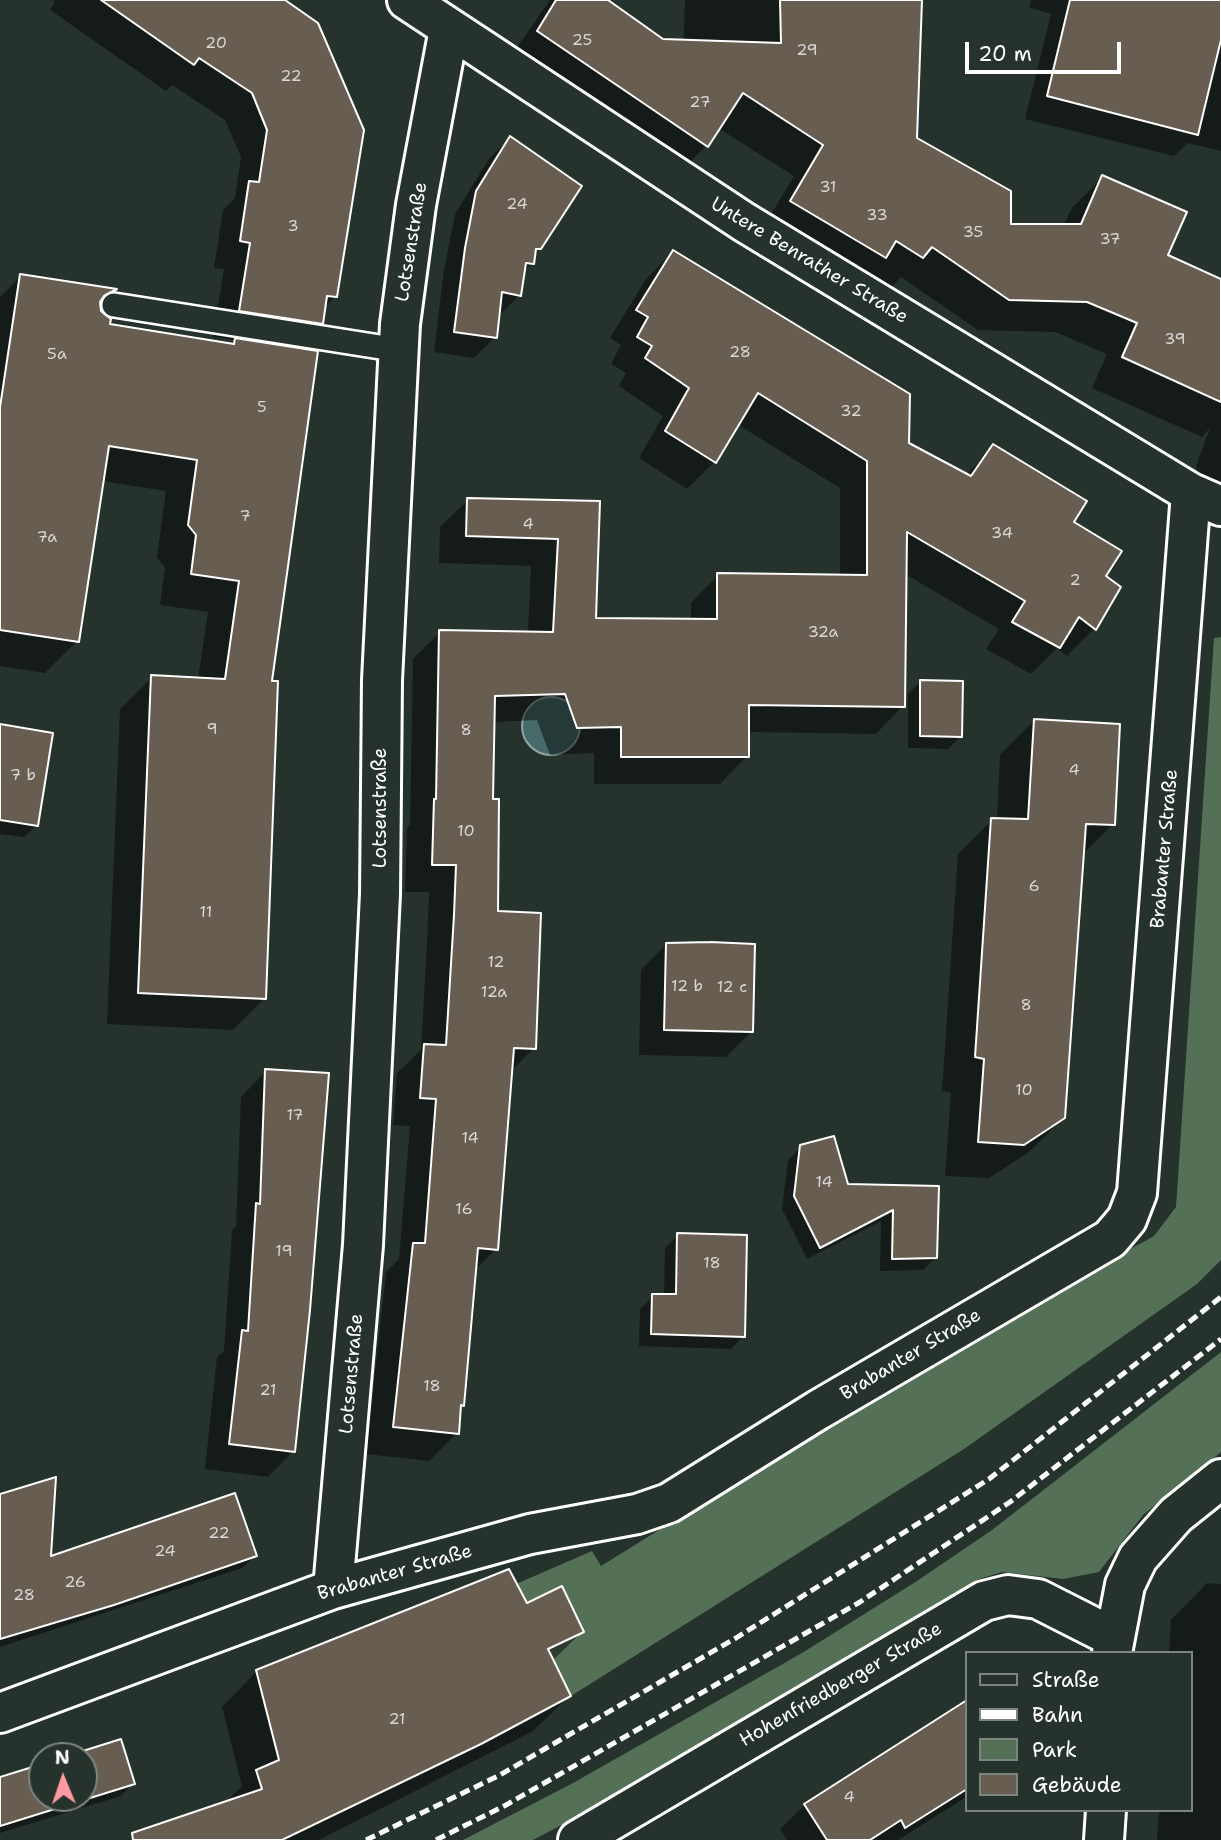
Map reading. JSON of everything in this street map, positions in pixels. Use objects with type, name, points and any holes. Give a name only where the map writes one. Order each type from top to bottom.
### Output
[{"type":"street","name":"Untere Benrather Straße","points":[[407,0],[733,215],[1206,500]]},
{"type":"street","name":"Lotsenstraße","points":[[333,1589],[363,1245],[380,894],[382,667],[399,350],[416,205],[449,29]]},
{"type":"street","name":"Brabanter Straße","points":[[0,1713],[333,1589],[530,1534],[637,1514],[669,1503],[1001,1301],[1083,1257],[1110,1239],[1127,1219],[1137,1193],[1206,500]]},
{"type":"street","points":[[1112,1645],[1125,1585],[1138,1558],[1176,1515],[1221,1479]]},
{"type":"street","name":"Hohenfriedberger Straße","points":[[578,1840],[984,1601],[1008,1595],[1038,1599],[1112,1645]]},
{"type":"street","points":[[1104,1840],[1105,1812]]},
{"type":"lane","points":[[114,305],[399,350]]},
{"type":"green space","points":[[1221,637],[1221,1260],[1197,1284],[964,1449],[571,1696],[516,1584],[592,1551],[601,1566],[965,1340],[1154,1236],[1176,1207],[1214,638]]},
{"type":"green space","points":[[1221,1352],[1221,1452],[1143,1515],[1099,1572],[1063,1579],[1002,1572],[979,1579],[812,1682],[533,1840],[463,1840],[573,1783],[802,1653],[917,1581],[992,1530]]},
{"type":"water","points":[[551,697],[562,699],[575,710],[580,726],[578,737],[567,750],[551,755],[540,753],[527,742],[522,726],[524,715],[535,702]]},
{"type":"building","points":[[101,0],[285,0],[318,23],[364,130],[337,297],[327,296],[323,324],[239,311],[250,243],[240,241],[249,181],[259,182],[267,130],[252,93],[199,58],[194,65]]},
{"type":"building","points":[[556,0],[608,0],[663,39],[781,43],[780,0],[922,0],[917,138],[1011,191],[1011,224],[1081,224],[1102,175],[1187,212],[1168,255],[1221,279],[1221,402],[1122,357],[1137,323],[1087,302],[1009,300],[932,247],[923,258],[896,241],[886,258],[790,201],[823,145],[743,93],[708,147],[537,31]]},
{"type":"building","points":[[1070,0],[1221,0],[1221,40],[1198,135],[1047,96]]},
{"type":"building","points":[[510,136],[582,186],[541,249],[536,249],[534,264],[526,263],[521,296],[502,292],[497,338],[454,332],[476,191]]},
{"type":"building","points":[[673,250],[910,394],[909,443],[971,476],[993,444],[1087,501],[1074,522],[1122,551],[1106,576],[1121,587],[1096,630],[1079,617],[1060,648],[1012,622],[1025,601],[907,532],[905,707],[749,705],[749,757],[621,757],[621,727],[577,728],[565,694],[495,696],[493,799],[499,799],[498,911],[541,913],[536,1049],[514,1048],[498,1250],[478,1248],[464,1406],[461,1405],[459,1434],[393,1427],[413,1243],[425,1243],[436,1099],[420,1098],[424,1044],[446,1045],[454,915],[456,865],[432,865],[439,630],[553,632],[558,539],[466,536],[467,498],[600,501],[596,618],[717,619],[717,573],[867,575],[867,461],[758,393],[716,463],[665,431],[689,388],[645,358],[652,346],[637,337],[648,317],[636,310]]},
{"type":"building","points":[[20,274],[117,289],[104,296],[100,302],[101,311],[111,319],[110,324],[234,344],[235,338],[318,351],[272,681],[278,681],[266,999],[138,993],[151,675],[225,679],[239,581],[191,574],[196,535],[188,525],[197,460],[109,446],[79,642],[0,630],[0,407]]},
{"type":"building","points":[[920,680],[963,681],[962,737],[920,736]]},
{"type":"building","points":[[1034,719],[1120,724],[1115,825],[1086,824],[1065,1118],[1024,1145],[978,1142],[984,1059],[975,1057],[991,818],[1028,819]]},
{"type":"building","points":[[0,724],[53,733],[38,826],[0,820]]},
{"type":"building","points":[[666,943],[755,944],[753,1032],[664,1030]]},
{"type":"building","points":[[265,1069],[329,1073],[310,1310],[295,1452],[229,1444],[242,1330],[248,1331],[256,1203],[260,1204]]},
{"type":"building","points":[[834,1136],[848,1184],[939,1186],[937,1258],[892,1259],[893,1210],[820,1248],[794,1196],[800,1145]]},
{"type":"building","points":[[677,1233],[747,1235],[745,1337],[651,1334],[652,1294],[676,1294]]},
{"type":"building","points":[[56,1477],[51,1556],[235,1493],[257,1556],[114,1605],[0,1639],[0,1494]]},
{"type":"building","points":[[509,1569],[527,1603],[562,1586],[584,1632],[548,1649],[571,1696],[481,1744],[282,1840],[133,1840],[132,1833],[262,1789],[256,1770],[279,1760],[256,1670]]},
{"type":"building","points":[[965,1701],[965,1790],[905,1828],[901,1820],[870,1840],[827,1840],[804,1804]]},
{"type":"building","points":[[121,1739],[135,1784],[98,1796],[98,1746]]},
{"type":"building","points":[[28,1768],[28,1812],[45,1812],[0,1826],[0,1777]]},
{"type":"railway","points":[[366,1840],[498,1776],[736,1638],[989,1479],[1221,1297]]},
{"type":"railway","points":[[436,1840],[506,1805],[860,1602],[1010,1502],[1221,1339]]}]
